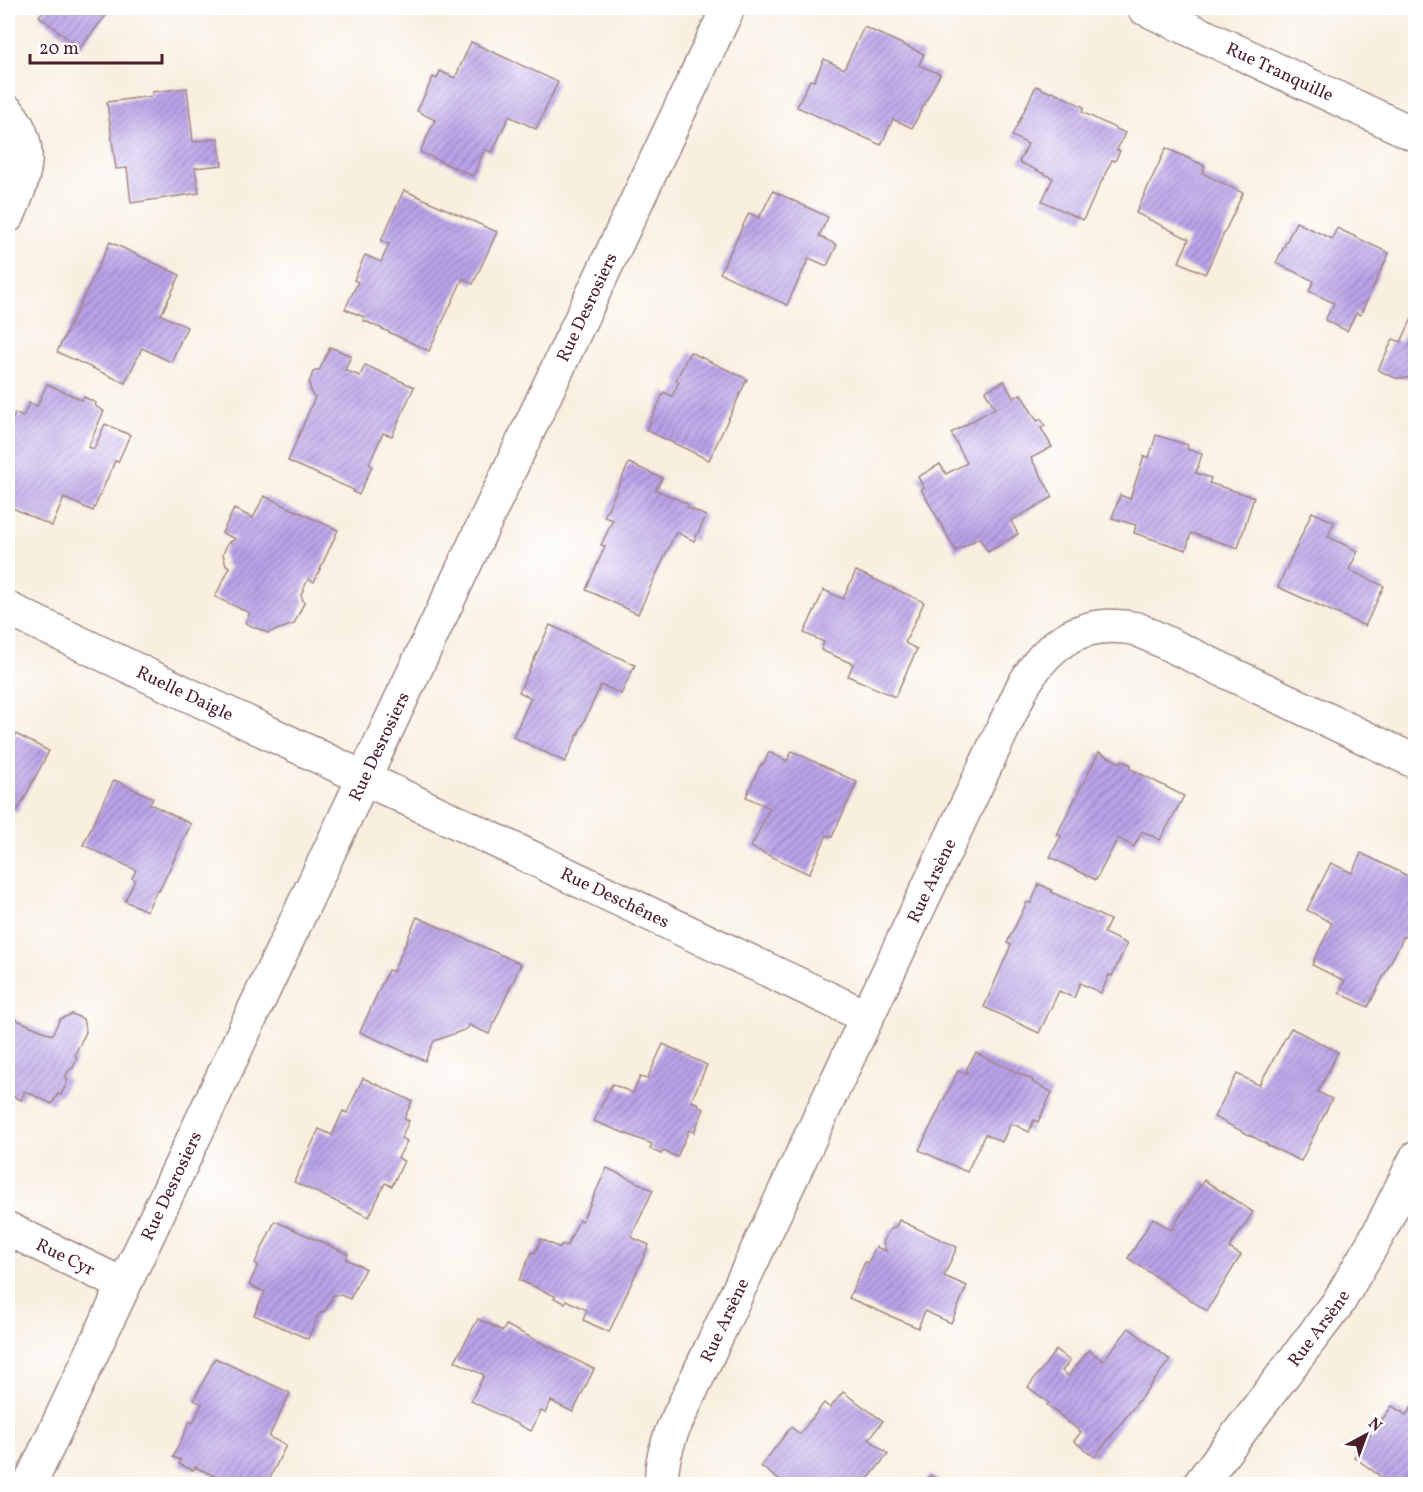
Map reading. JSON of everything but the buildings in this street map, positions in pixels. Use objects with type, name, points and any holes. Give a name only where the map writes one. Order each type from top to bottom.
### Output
[{"type":"street","name":"Rue Desrosiers","points":[[30,1485],[728,8]]},
{"type":"street","name":"Rue Tranquille","points":[[1144,8],[1416,135]]},
{"type":"street","points":[[8,112],[15,121],[26,154],[25,171],[8,216]]},
{"type":"street","name":"Ruelle Daigle","points":[[8,609],[364,778]]},
{"type":"street","name":"Rue Arsène","points":[[662,1485],[664,1454],[672,1431],[1023,686],[1031,672],[1045,656],[1059,643],[1077,632],[1106,625],[1137,629],[1416,762]]},
{"type":"street","name":"Rue Deschênes","points":[[364,778],[867,1017]]},
{"type":"street","name":"Rue Arsène","points":[[1200,1485],[1338,1303],[1380,1232],[1416,1158]]},
{"type":"street","name":"Rue Cyr","points":[[8,1229],[124,1285]]}]
